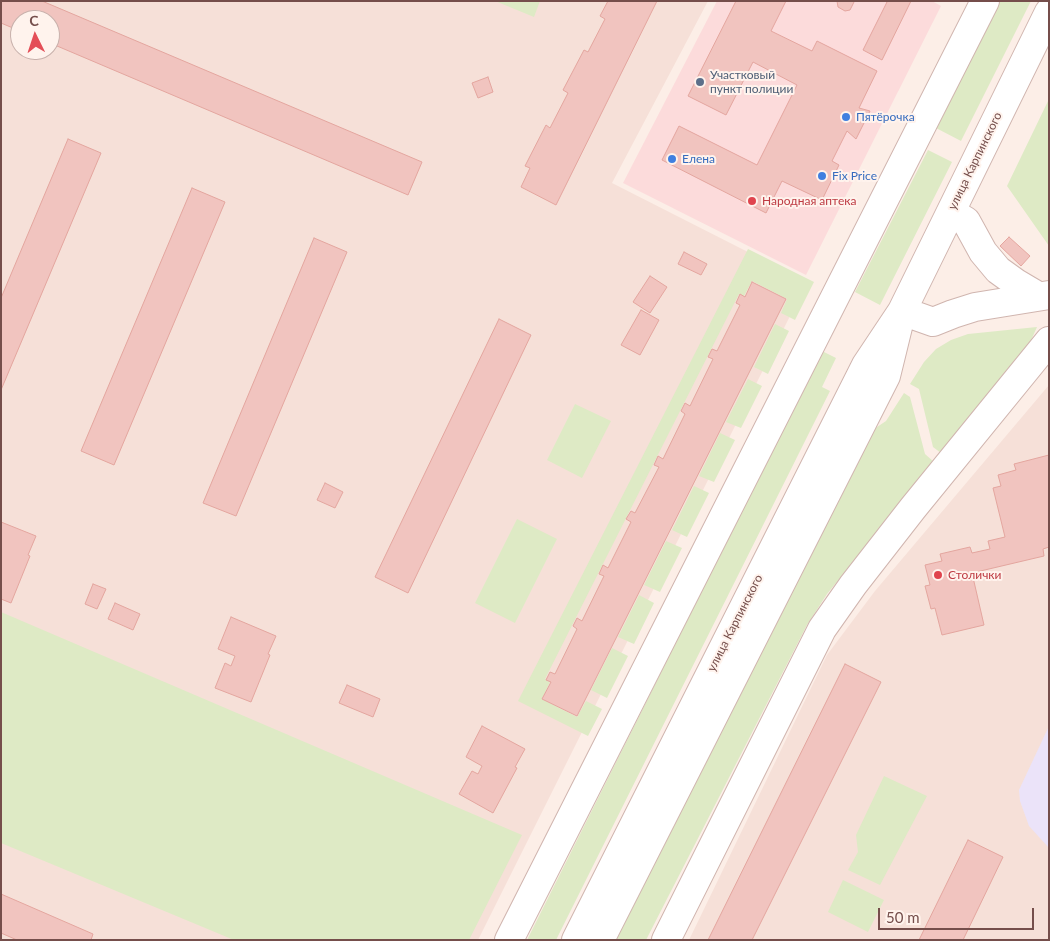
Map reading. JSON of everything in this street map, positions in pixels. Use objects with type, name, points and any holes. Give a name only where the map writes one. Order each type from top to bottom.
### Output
[{"type":"street","points":[[509,940],[985,1]]},
{"type":"street","name":"улица Карпинского","points":[[576,940],[866,365],[902,311],[1049,12]]},
{"type":"street","points":[[951,212],[966,221],[983,252],[998,270],[1016,283],[1043,296]]},
{"type":"street","points":[[902,311],[934,322],[975,307],[1043,296]]},
{"type":"street","name":"улица Карпинского","points":[[600,940],[886,376],[902,311]]},
{"type":"street","points":[[666,940],[822,629],[907,515],[1049,341]]},
{"type":"shaded area","points":[[1,1],[708,1],[612,183],[807,282],[478,940],[1,940]]},
{"type":"shaded area","points":[[717,1],[932,1],[941,6],[806,275],[623,183]]},
{"type":"shaded area","points":[[1049,385],[1049,940],[689,940],[827,655],[875,591]]},
{"type":"shaded area","points":[[1049,726],[1049,848],[1029,826],[1020,801],[1019,790]]},
{"type":"green space","points":[[495,1],[540,1],[534,17]]},
{"type":"green space","points":[[999,1],[1031,1],[961,141],[936,128]]},
{"type":"green space","points":[[1049,99],[1049,246],[1007,186]]},
{"type":"green space","points":[[928,150],[952,162],[880,305],[855,292]]},
{"type":"green space","points":[[748,249],[814,282],[795,320],[781,313],[787,299],[752,281],[744,296],[739,294],[545,679],[550,682],[542,699],[577,717],[586,701],[602,709],[588,736],[518,701]]},
{"type":"green space","points":[[775,324],[789,331],[768,374],[754,367]]},
{"type":"green space","points":[[1037,327],[1029,345],[941,453],[933,447],[919,389],[910,384],[924,362],[936,349],[951,340],[968,334]]},
{"type":"green space","points":[[822,351],[836,358],[822,387],[830,391],[556,940],[527,940]]},
{"type":"green space","points":[[748,379],[762,386],[741,428],[726,422]]},
{"type":"green space","points":[[904,393],[910,397],[925,454],[934,462],[827,594],[807,625],[646,940],[615,940],[782,613],[871,431],[886,421]]},
{"type":"green space","points":[[575,404],[611,421],[582,478],[547,460]]},
{"type":"green space","points":[[720,433],[735,440],[714,482],[699,476]]},
{"type":"green space","points":[[694,486],[709,493],[687,537],[672,530]]},
{"type":"green space","points":[[517,519],[557,539],[515,623],[475,603]]},
{"type":"green space","points":[[666,541],[682,548],[660,592],[644,585]]},
{"type":"green space","points":[[639,595],[654,603],[634,644],[618,637]]},
{"type":"green space","points":[[1,612],[522,835],[469,940],[234,940],[1,843]]},
{"type":"green space","points":[[612,648],[628,656],[607,698],[591,690]]},
{"type":"green space","points":[[884,776],[927,796],[880,885],[848,870],[858,852],[856,835]]},
{"type":"green space","points":[[843,880],[884,900],[868,932],[828,912]]},
{"type":"building","points":[[1,1],[42,1],[422,162],[408,195],[60,47],[60,10],[10,10],[10,27],[1,23]]},
{"type":"building","points":[[608,1],[657,1],[556,205],[521,187],[530,168],[525,166],[546,125],[550,128],[568,93],[563,90],[584,50],[588,52],[605,19],[600,16]]},
{"type":"building","points":[[736,1],[786,1],[771,31],[812,51],[817,41],[877,71],[859,108],[870,111],[856,139],[847,131],[832,161],[839,165],[822,200],[782,181],[766,213],[662,160],[679,126],[757,165],[797,85],[753,62],[726,115],[688,96]]},
{"type":"building","points":[[837,1],[854,2],[850,10],[845,11],[838,7]]},
{"type":"building","points":[[885,1],[911,1],[882,60],[863,50],[887,2]]},
{"type":"building","points":[[488,77],[493,92],[478,98],[472,83]]},
{"type":"building","points":[[68,139],[101,153],[1,390],[1,298]]},
{"type":"building","points":[[192,188],[225,202],[114,465],[81,451]]},
{"type":"building","points":[[1009,237],[1030,256],[1021,266],[1000,246]]},
{"type":"building","points":[[314,238],[347,252],[236,516],[203,503]]},
{"type":"building","points":[[684,252],[707,264],[701,275],[678,264]]},
{"type":"building","points":[[650,276],[667,287],[650,313],[633,302]]},
{"type":"building","points":[[752,282],[786,299],[577,716],[542,699],[551,682],[546,680],[550,672],[555,674],[577,629],[573,626],[577,618],[582,621],[604,576],[599,574],[603,565],[608,568],[631,522],[626,519],[631,511],[635,513],[659,467],[654,465],[658,456],[663,459],[685,414],[681,411],[685,403],[690,406],[713,359],[708,357],[712,349],[717,351],[740,305],[736,303],[740,294],[745,297]]},
{"type":"building","points":[[641,310],[659,320],[640,355],[621,345]]},
{"type":"building","points":[[499,319],[531,335],[408,593],[375,577]]},
{"type":"building","points":[[1049,455],[1049,547],[1043,549],[1044,556],[972,573],[984,625],[942,635],[935,608],[931,609],[925,586],[930,585],[925,565],[942,561],[940,554],[970,547],[972,553],[990,549],[988,541],[1005,537],[993,488],[1001,486],[998,475],[1016,470],[1014,464]]},
{"type":"building","points":[[325,483],[343,492],[335,508],[317,500]]},
{"type":"building","points":[[1,522],[36,536],[11,603],[1,599]]},
{"type":"building","points":[[93,584],[106,589],[97,609],[85,604]]},
{"type":"building","points":[[115,603],[140,614],[133,630],[108,619]]},
{"type":"building","points":[[231,617],[276,636],[251,702],[215,688],[225,663],[231,666],[235,656],[218,649]]},
{"type":"building","points":[[845,664],[881,682],[752,940],[708,940]]},
{"type":"building","points":[[347,685],[380,699],[373,717],[339,703]]},
{"type":"building","points":[[482,726],[525,749],[493,813],[459,794],[472,771],[478,774],[482,766],[466,757]]},
{"type":"building","points":[[968,840],[1003,857],[963,940],[919,940]]},
{"type":"building","points":[[1,894],[93,934],[91,940],[17,940],[1,933]]},
{"type":"place","name":"Участковый пункт полиции","points":[[700,82]]},
{"type":"place","name":"Пятёрочка","points":[[846,117]]},
{"type":"place","name":"Елена","points":[[672,159]]},
{"type":"place","name":"Fix Price","points":[[822,176]]},
{"type":"place","name":"Народная аптека","points":[[752,201]]},
{"type":"place","name":"Столички","points":[[938,575]]}]
